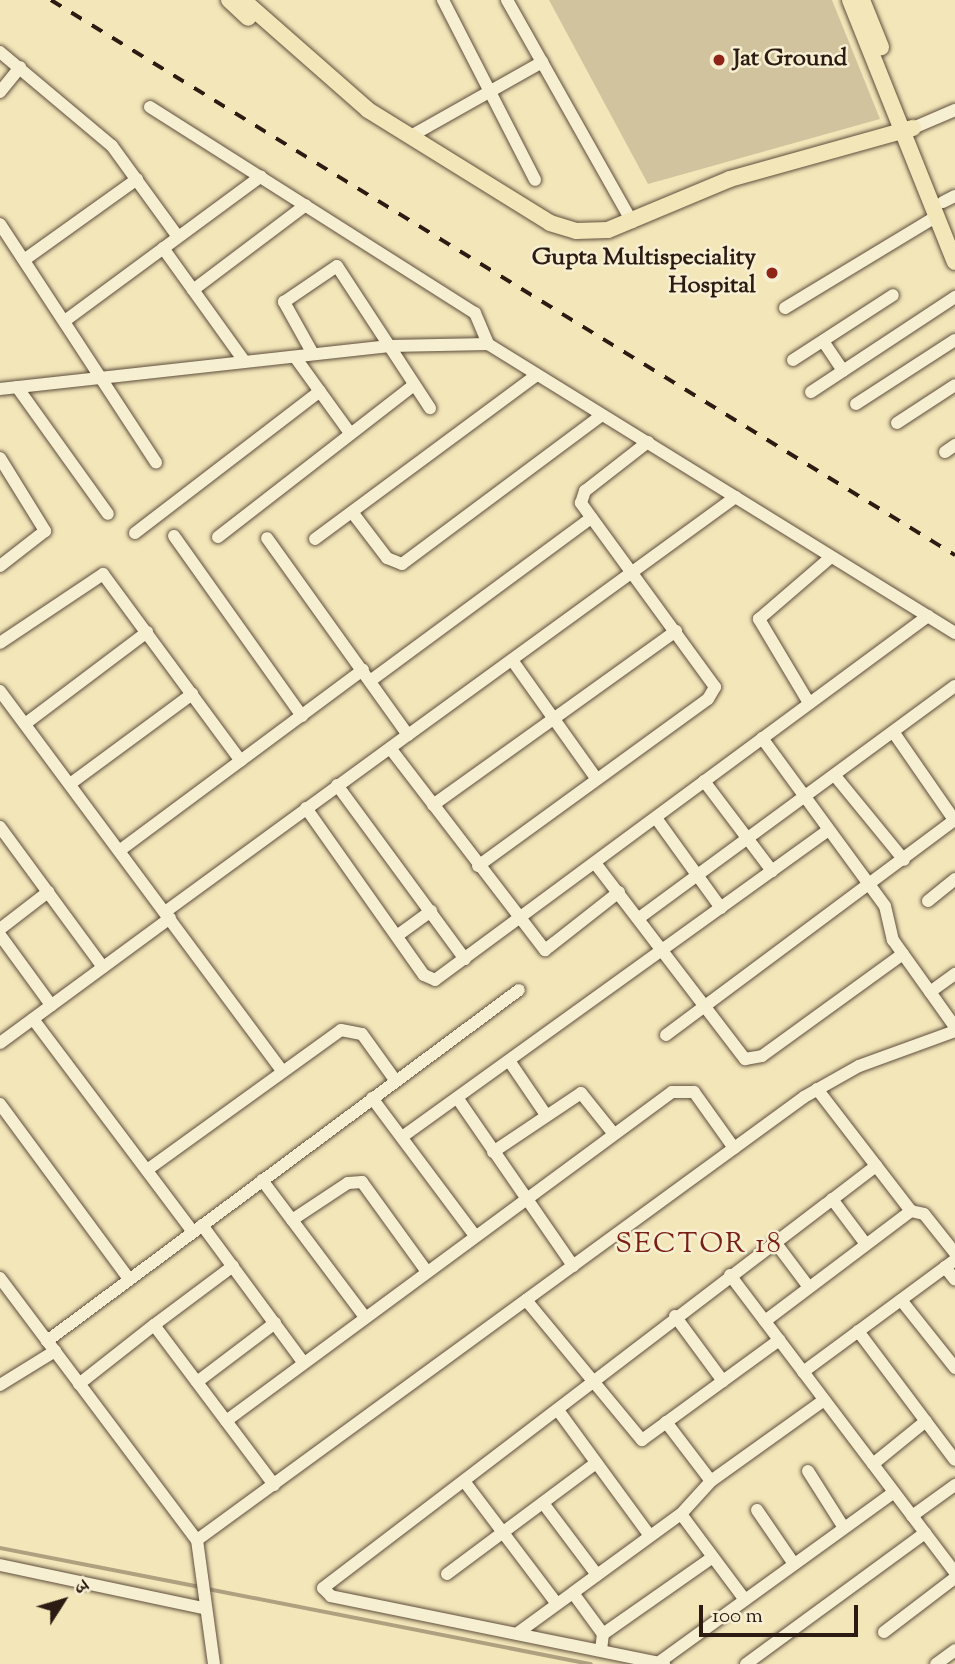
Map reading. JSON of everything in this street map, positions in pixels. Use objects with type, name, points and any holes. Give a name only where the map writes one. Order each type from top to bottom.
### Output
[{"type":"main road","points":[[229,0],[338,97],[368,110],[550,223],[596,232],[632,222],[730,178],[908,129]]},
{"type":"main road","points":[[243,0],[368,110]]},
{"type":"main road","points":[[856,1],[908,129],[945,205],[955,234]]},
{"type":"main road","points":[[945,205],[955,262]]},
{"type":"street","points":[[443,0],[494,93],[535,180]]},
{"type":"street","points":[[507,0],[632,222]]},
{"type":"street","points":[[0,52],[112,146],[178,237]]},
{"type":"street","points":[[409,136],[494,93],[542,62]]},
{"type":"street","points":[[0,92],[20,67]]},
{"type":"street","points":[[150,107],[475,313],[488,344]]},
{"type":"street","points":[[908,129],[955,110]]},
{"type":"street","points":[[65,320],[261,176]]},
{"type":"street","points":[[24,260],[137,179]]},
{"type":"street","points":[[193,290],[306,205]]},
{"type":"street","points":[[785,308],[945,205]]},
{"type":"street","points":[[0,224],[156,462]]},
{"type":"street","points":[[163,248],[245,362]]},
{"type":"street","points":[[313,354],[284,302],[331,265],[342,270],[430,408]]},
{"type":"street","points":[[793,360],[893,295]]},
{"type":"street","points":[[811,392],[955,297]]},
{"type":"street","points":[[856,404],[955,340]]},
{"type":"street","points":[[823,341],[843,371]]},
{"type":"street","points":[[0,389],[390,346],[488,344],[955,633]]},
{"type":"street","points":[[295,357],[350,433]]},
{"type":"street","points":[[315,539],[537,374]]},
{"type":"street","points":[[218,537],[414,385]]},
{"type":"street","points":[[897,423],[955,385]]},
{"type":"street","points":[[16,387],[108,514]]},
{"type":"street","points":[[135,533],[320,391]]},
{"type":"street","points":[[352,512],[387,558],[402,564],[602,415]]},
{"type":"street","points":[[478,866],[712,693],[714,681],[631,574],[581,503],[585,491],[648,442]]},
{"type":"street","points":[[0,458],[45,531],[0,566]]},
{"type":"street","points":[[0,1043],[103,967],[337,785],[736,497]]},
{"type":"street","points":[[120,851],[302,716],[367,676],[591,518]]},
{"type":"street","points":[[174,536],[302,716]]},
{"type":"street","points":[[267,538],[408,735]]},
{"type":"street","points":[[809,703],[759,619],[831,557]]},
{"type":"street","points":[[0,643],[99,573],[147,632],[241,761]]},
{"type":"street","points":[[306,808],[429,979],[465,959],[928,616]]},
{"type":"street","points":[[433,805],[552,716],[676,631]]},
{"type":"street","points":[[25,724],[147,632]]},
{"type":"street","points":[[512,660],[596,778]]},
{"type":"street","points":[[639,918],[836,777],[955,686]]},
{"type":"street","points":[[0,691],[282,1071]]},
{"type":"street","points":[[70,784],[192,694]]},
{"type":"street","points":[[666,1035],[705,1004],[870,887],[954,821],[894,733]]},
{"type":"street","points":[[198,1540],[817,1089],[859,1066],[955,1029],[889,932],[885,906],[827,831],[762,738]]},
{"type":"street","points":[[390,748],[518,920],[545,950],[619,892]]},
{"type":"street","points":[[836,777],[904,860]]},
{"type":"street","points":[[704,781],[772,871]]},
{"type":"street","points":[[337,785],[465,959]]},
{"type":"street","points":[[656,818],[721,908]]},
{"type":"street","points":[[1,830],[103,967]]},
{"type":"street","points":[[402,1137],[510,1062],[827,831]]},
{"type":"street","points":[[595,863],[664,949],[738,1052],[753,1061],[903,954]]},
{"type":"street","points":[[928,901],[955,879]]},
{"type":"street","points":[[0,929],[48,892]]},
{"type":"street","points":[[398,935],[430,911]]},
{"type":"street","points":[[0,935],[51,1005]]},
{"type":"street","points":[[930,992],[955,974]]},
{"type":"street","points":[[0,1385],[51,1346],[129,1279],[520,990]]},
{"type":"street","points":[[33,1019],[147,1170],[233,1266],[303,1362]]},
{"type":"street","points":[[147,1170],[282,1071],[349,1028],[362,1034],[395,1080]]},
{"type":"street","points":[[510,1062],[546,1115]]},
{"type":"street","points":[[226,1421],[523,1196],[682,1088],[700,1098],[734,1148]]},
{"type":"street","points":[[817,1089],[911,1211],[924,1214],[955,1253]]},
{"type":"street","points":[[493,1152],[581,1093],[613,1133]]},
{"type":"street","points":[[372,1098],[473,1233]]},
{"type":"street","points":[[458,1099],[573,1266]]},
{"type":"street","points":[[0,1104],[129,1279]]},
{"type":"street","points":[[876,1166],[589,1381],[560,1413],[326,1583],[325,1593],[661,1663],[894,1492]]},
{"type":"street","points":[[262,1180],[364,1316]]},
{"type":"street","points":[[292,1220],[348,1183],[362,1182],[425,1269]]},
{"type":"street","points":[[832,1199],[864,1243]]},
{"type":"street","points":[[765,1321],[864,1243],[911,1211]]},
{"type":"street","points":[[775,1242],[808,1286]]},
{"type":"street","points":[[803,1372],[950,1263],[955,1280]]},
{"type":"street","points":[[79,1384],[233,1266]]},
{"type":"street","points":[[730,1275],[955,1573],[884,1632]]},
{"type":"street","points":[[0,1278],[198,1540],[202,1604],[214,1664]]},
{"type":"street","points":[[526,1300],[589,1381],[636,1437],[642,1440],[779,1340]]},
{"type":"street","points":[[901,1300],[955,1368]]},
{"type":"street","points":[[675,1316],[723,1381]]},
{"type":"street","points":[[197,1382],[275,1323]]},
{"type":"street","points":[[154,1325],[274,1485]]},
{"type":"street","points":[[858,1331],[955,1460]]},
{"type":"street","points":[[519,1632],[681,1514],[711,1481],[824,1400]]},
{"type":"street","points":[[560,1413],[650,1536]]},
{"type":"street","points":[[873,1464],[926,1421]]},
{"type":"street","points":[[666,1422],[711,1481]]},
{"type":"street","points":[[447,1574],[596,1463]]},
{"type":"street","points":[[808,1471],[844,1528]]},
{"type":"street","points":[[464,1481],[557,1604]]},
{"type":"street","points":[[912,1516],[955,1485]]},
{"type":"street","points":[[543,1503],[597,1575]]},
{"type":"street","points":[[757,1510],[794,1564]]},
{"type":"street","points":[[681,1514],[745,1600]]},
{"type":"street","points":[[746,1664],[925,1533]]},
{"type":"street","points":[[603,1634],[713,1557]]},
{"type":"street","points":[[0,1565],[202,1604]]},
{"type":"street","points":[[573,1593],[603,1634],[601,1650]]},
{"type":"street","points":[[936,1664],[955,1650]]},
{"type":"shaded area","name":"Jat Ground","points":[[549,0],[832,0],[880,119],[648,184]]},
{"type":"waterway","points":[[0,1548],[201,1587]]},
{"type":"waterway","points":[[208,1589],[591,1664]]},
{"type":"railway","points":[[51,0],[955,555]]},
{"type":"place","name":"Jat Ground","points":[[719,60]]},
{"type":"place","name":"Gupta Multispeciality Hospital","points":[[772,273]]},
{"type":"district","name":"SECTOR 18","points":[[699,1245]]}]
